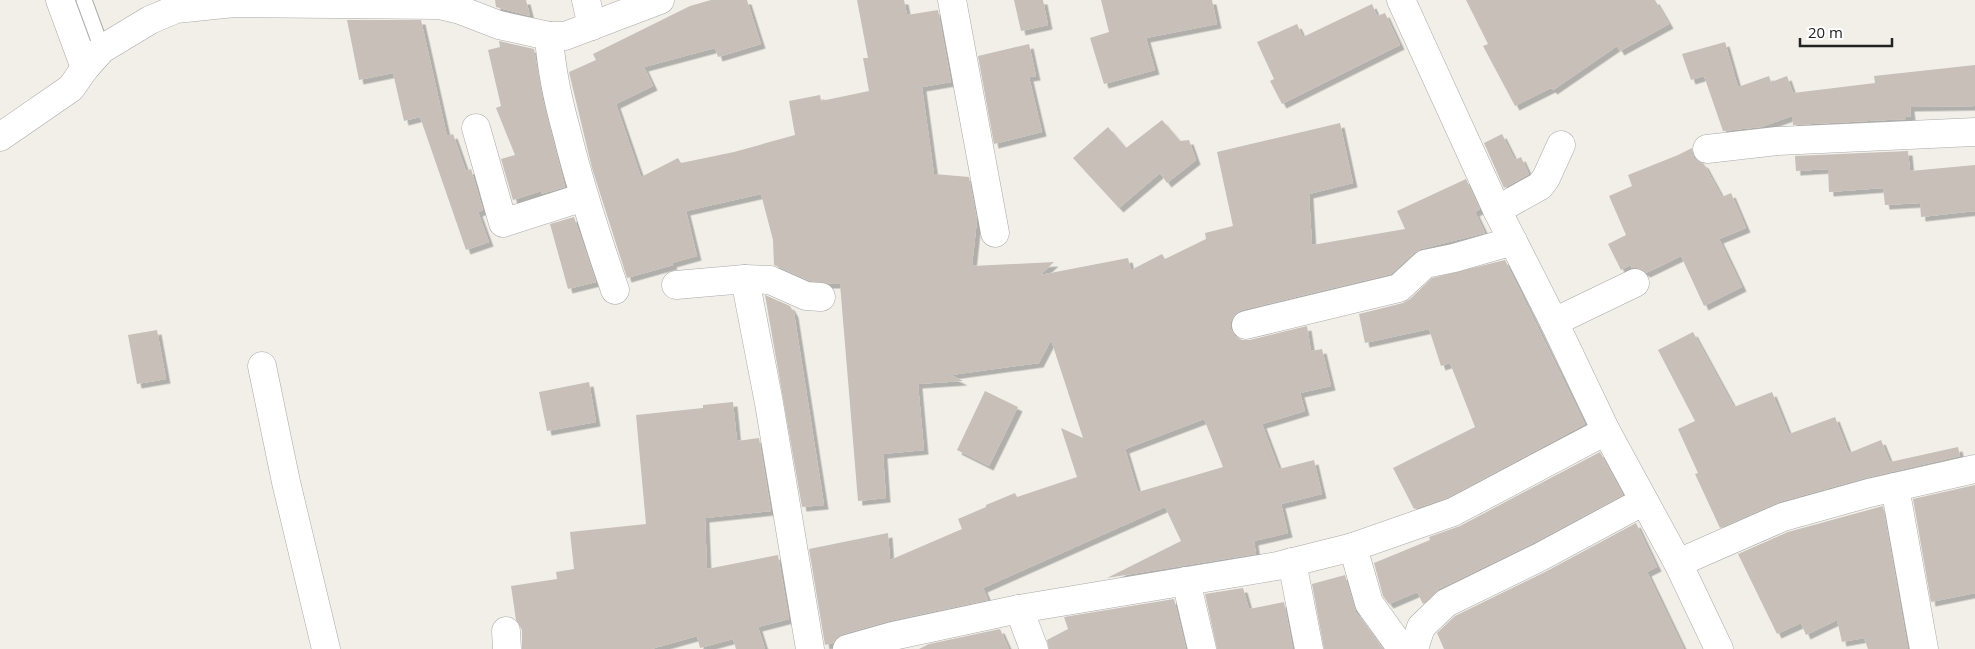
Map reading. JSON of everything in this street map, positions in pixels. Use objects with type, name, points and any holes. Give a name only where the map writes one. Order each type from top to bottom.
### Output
[{"type":"street","points":[[60,0],[94,59]]},
{"type":"street","points":[[0,137],[71,88],[94,59],[150,20],[176,9],[234,3],[292,1],[330,5],[440,5],[460,10],[499,25],[549,36],[565,36],[589,13],[660,0]]},
{"type":"street","points":[[952,0],[995,233]]},
{"type":"street","points":[[1401,0],[1497,210],[1554,322],[1606,431],[1678,563],[1719,649]]},
{"type":"street","points":[[549,36],[550,55],[558,98],[584,197],[615,290]]},
{"type":"street","points":[[476,128],[502,223],[584,197]]},
{"type":"street","points":[[1707,149],[1777,141],[1975,132]]},
{"type":"street","points":[[1497,210],[1540,186],[1546,178],[1561,145]]},
{"type":"street","points":[[1246,325],[1399,288],[1425,264],[1454,258],[1513,241]]},
{"type":"street","points":[[745,279],[769,402],[810,649]]},
{"type":"street","points":[[676,286],[745,279],[770,280],[806,296],[821,297]]},
{"type":"street","points":[[1554,322],[1635,283]]},
{"type":"street","points":[[262,366],[286,482],[326,649]]},
{"type":"street","points":[[847,649],[893,636],[1019,609],[1292,562],[1353,547],[1453,512],[1606,431]]},
{"type":"street","points":[[1678,563],[1783,517],[1975,469]]},
{"type":"street","points":[[1895,488],[1924,649]]},
{"type":"street","points":[[1414,649],[1421,627],[1446,603],[1540,557],[1644,501]]},
{"type":"street","points":[[1353,547],[1369,602],[1402,649]]},
{"type":"street","points":[[1292,562],[1309,649]]},
{"type":"street","points":[[1186,581],[1202,649]]},
{"type":"street","points":[[1019,609],[1034,649]]},
{"type":"lane","points":[[84,0],[94,59]]},
{"type":"building","points":[[495,0],[526,0],[530,16],[496,7]]},
{"type":"building","points":[[711,0],[747,0],[761,44],[718,57],[715,48],[644,67],[653,86],[616,104],[641,177],[678,158],[681,163],[734,152],[795,135],[789,101],[820,95],[821,101],[869,91],[863,58],[868,58],[857,0],[904,0],[907,15],[938,10],[951,82],[922,87],[934,174],[969,177],[977,220],[972,266],[1054,262],[1040,275],[1128,258],[1131,270],[1162,254],[1165,259],[1206,239],[1205,233],[1233,226],[1217,152],[1340,123],[1353,183],[1309,194],[1312,245],[1405,229],[1397,211],[1466,179],[1480,209],[1475,212],[1485,233],[1421,249],[1391,274],[1242,310],[1235,314],[1231,321],[1231,329],[1235,336],[1242,340],[1250,340],[1307,326],[1311,351],[1322,349],[1331,386],[1300,393],[1305,411],[1262,424],[1279,469],[1314,460],[1322,494],[1281,504],[1288,533],[1254,541],[1256,554],[1107,578],[1181,541],[1165,507],[983,588],[988,600],[889,621],[843,634],[836,638],[833,643],[825,645],[809,549],[888,533],[890,560],[962,529],[958,519],[986,507],[986,505],[1015,493],[1017,497],[1077,477],[1061,428],[1083,438],[1051,340],[1039,363],[951,375],[963,381],[918,384],[924,450],[883,454],[886,498],[858,501],[840,284],[810,281],[774,265],[773,240],[761,194],[686,211],[697,256],[627,278],[592,168],[569,72],[596,60],[593,54],[690,6]],"holes":[[[1204,419],[1223,467],[1138,492],[1125,449]]]},
{"type":"building","points":[[1014,0],[1043,0],[1048,25],[1021,31]]},
{"type":"building","points":[[1101,0],[1212,0],[1217,24],[1146,38],[1155,70],[1104,84],[1090,38],[1109,32]]},
{"type":"building","points":[[1466,0],[1655,0],[1669,24],[1620,51],[1617,46],[1553,90],[1551,88],[1515,106],[1483,46],[1488,44]]},
{"type":"building","points":[[1372,4],[1377,16],[1385,13],[1400,45],[1282,104],[1270,81],[1274,79],[1257,42],[1297,24],[1303,37]]},
{"type":"building","points":[[347,20],[421,20],[447,136],[453,134],[466,171],[471,169],[483,210],[478,212],[489,242],[466,250],[420,117],[404,121],[393,73],[359,80]]},
{"type":"building","points":[[499,41],[534,49],[543,100],[565,187],[541,194],[541,191],[513,200],[501,159],[515,155],[496,108],[501,106],[488,50],[500,47]]},
{"type":"building","points":[[1725,42],[1738,87],[1769,76],[1771,82],[1787,76],[1793,93],[1875,83],[1874,76],[1975,65],[1975,106],[1910,107],[1911,116],[1906,117],[1906,119],[1793,125],[1792,116],[1761,127],[1723,131],[1704,76],[1691,80],[1682,54]]},
{"type":"building","points":[[1029,44],[1036,76],[1029,77],[1042,132],[994,144],[978,56]]},
{"type":"building","points":[[1162,120],[1180,141],[1189,140],[1196,160],[1167,183],[1160,173],[1119,208],[1073,158],[1108,127],[1126,148]]},
{"type":"building","points":[[1502,134],[1515,160],[1521,157],[1529,174],[1504,188],[1484,143]]},
{"type":"building","points":[[1692,148],[1694,158],[1704,164],[1722,197],[1731,193],[1746,228],[1719,239],[1742,287],[1704,306],[1681,256],[1646,273],[1637,268],[1632,268],[1631,265],[1621,270],[1608,244],[1626,235],[1609,196],[1632,186],[1628,175]]},
{"type":"building","points":[[1908,151],[1910,171],[1975,165],[1975,211],[1921,217],[1920,203],[1885,205],[1883,188],[1829,192],[1828,169],[1796,171],[1795,156]]},
{"type":"building","points":[[574,217],[596,282],[568,289],[550,224]]},
{"type":"building","points":[[1505,260],[1585,424],[1447,498],[1414,509],[1393,468],[1475,427],[1450,363],[1441,366],[1429,329],[1365,343],[1359,314],[1403,303],[1410,299],[1432,278]]},
{"type":"building","points":[[765,295],[790,306],[794,313],[824,505],[802,507]]},
{"type":"building","points":[[157,330],[166,379],[137,384],[128,335]]},
{"type":"building","points":[[1693,332],[1734,407],[1772,392],[1789,434],[1835,417],[1849,453],[1881,440],[1890,462],[1958,447],[1960,456],[1865,478],[1779,502],[1720,528],[1695,474],[1698,473],[1678,429],[1695,421],[1658,350]]},
{"type":"building","points":[[589,382],[596,422],[547,431],[539,392]]},
{"type":"building","points":[[985,391],[1018,407],[989,466],[957,450]]},
{"type":"building","points":[[733,402],[737,441],[759,438],[771,511],[705,518],[707,569],[778,555],[789,619],[758,627],[765,649],[736,649],[733,639],[700,648],[697,636],[651,649],[522,649],[522,630],[516,620],[511,586],[557,579],[556,572],[574,569],[570,532],[646,524],[636,415],[703,408],[703,405]]},
{"type":"building","points":[[1600,452],[1623,495],[1533,543],[1439,589],[1423,604],[1417,592],[1389,604],[1383,596],[1374,563],[1430,540],[1429,537],[1460,526]]},
{"type":"building","points":[[1975,485],[1975,593],[1931,602],[1913,499]]},
{"type":"building","points":[[1883,506],[1908,649],[1868,649],[1864,638],[1842,642],[1837,620],[1806,635],[1801,623],[1777,634],[1738,554],[1788,532]]},
{"type":"building","points":[[1636,523],[1657,567],[1647,572],[1684,649],[1444,649],[1437,633],[1455,616],[1547,571]]},
{"type":"building","points":[[1345,575],[1356,612],[1383,649],[1324,649],[1312,584]]},
{"type":"building","points":[[1243,588],[1249,609],[1284,602],[1293,649],[1217,649],[1205,594]]},
{"type":"building","points":[[1174,599],[1186,649],[1049,649],[1047,640],[1068,629],[1064,617]]},
{"type":"building","points":[[1000,629],[1009,649],[919,649],[929,644]]}]
